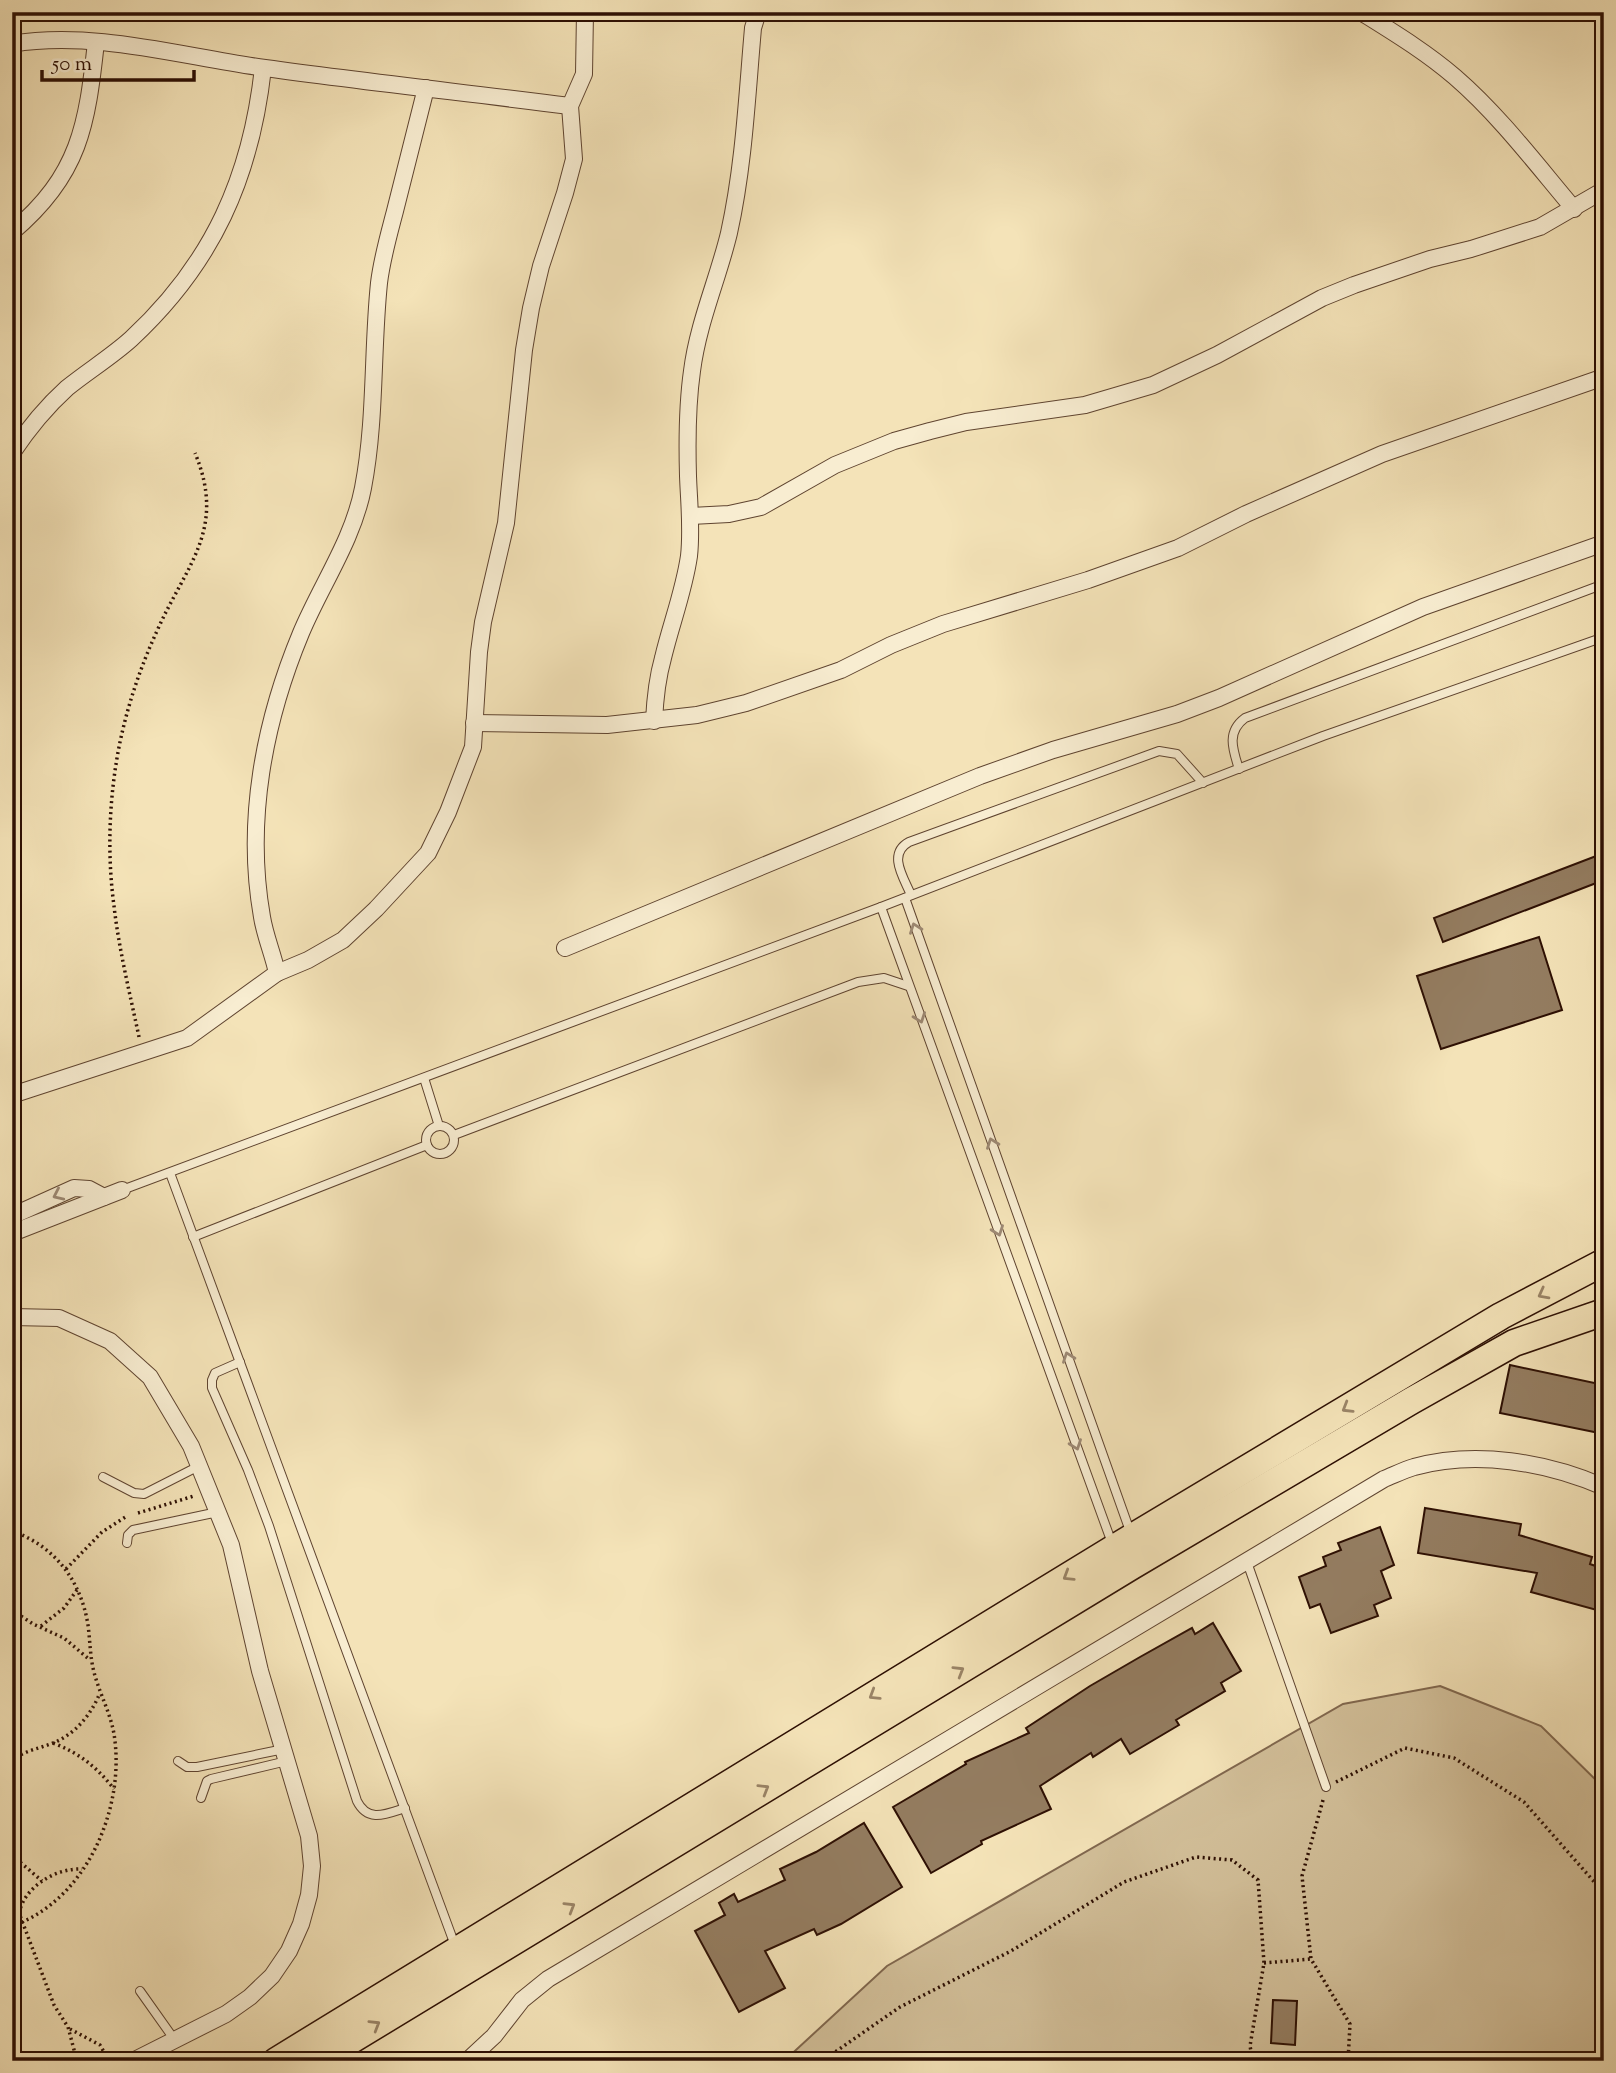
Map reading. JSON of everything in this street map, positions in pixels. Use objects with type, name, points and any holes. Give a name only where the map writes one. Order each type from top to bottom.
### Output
[{"type":"main road","points":[[276,2061],[1123,1542],[1501,1316],[1604,1262]]},
{"type":"main road","points":[[317,2061],[1132,1566],[1411,1401],[1514,1343],[1604,1312]]},
{"type":"street","points":[[12,1096],[187,1038],[277,973],[308,960],[343,940],[428,853],[466,771],[473,747],[479,652],[483,622],[506,523],[524,350],[531,308],[574,159],[570,106],[584,74],[585,12]]},
{"type":"street","points":[[654,721],[656,689],[683,591],[689,554],[691,516],[687,443],[692,368],[735,201],[744,140],[753,27],[758,12]]},
{"type":"street","points":[[1361,12],[1422,51],[1469,90],[1574,209]]},
{"type":"street","points":[[12,44],[58,40],[96,42],[263,68],[570,106]]},
{"type":"street","points":[[12,232],[40,206],[58,184],[72,159],[89,105],[96,42]]},
{"type":"street","points":[[12,453],[37,419],[65,390],[118,349],[168,301],[202,253],[228,209],[246,160],[259,108],[263,68]]},
{"type":"street","points":[[277,973],[262,918],[257,882],[256,832],[265,753],[286,670],[345,543],[363,491],[370,439],[379,281],[426,88]]},
{"type":"street","points":[[691,516],[729,514],[761,507],[835,465],[894,441],[966,422],[1085,405],[1153,385],[1354,285],[1430,259],[1540,227],[1604,190]]},
{"type":"street","points":[[474,723],[607,725],[654,721],[697,715],[794,688],[943,624],[1088,580],[1178,548],[1382,454],[1604,377]]},
{"type":"street","points":[[565,948],[980,776],[1053,750],[1133,728],[1198,706],[1423,607],[1604,543]]},
{"type":"street","points":[[12,1216],[74,1188],[89,1189],[104,1197]]},
{"type":"street","points":[[12,1233],[122,1190]]},
{"type":"street","points":[[12,1317],[59,1318],[110,1341],[150,1377],[191,1446],[231,1545],[260,1671],[309,1836],[312,1866],[302,1924],[277,1968],[250,1997],[226,2014],[133,2061]]},
{"type":"street","points":[[467,2061],[494,2036],[522,2000],[548,1979],[1384,1479],[1414,1467],[1446,1461],[1487,1460],[1534,1465],[1572,1474],[1604,1487]]},
{"type":"lane","points":[[1239,769],[1232,734],[1245,718],[1604,584]]},
{"type":"lane","points":[[122,1190],[908,897],[1323,736],[1604,637]]},
{"type":"lane","points":[[1123,1542],[897,858],[901,848],[909,842],[1159,751],[1177,754],[1203,783]]},
{"type":"lane","points":[[881,907],[908,986],[1123,1542]]},
{"type":"lane","points":[[454,1135],[859,982],[884,978],[908,986]]},
{"type":"lane","points":[[424,1078],[439,1126]]},
{"type":"lane","points":[[446,1126],[454,1135],[454,1146],[446,1153],[435,1153],[427,1145],[430,1129],[446,1126]]},
{"type":"lane","points":[[193,1237],[427,1145]]},
{"type":"lane","points":[[170,1172],[458,1951]]},
{"type":"lane","points":[[240,1362],[215,1373],[212,1388],[269,1526],[357,1801],[363,1811],[373,1815],[405,1808]]},
{"type":"lane","points":[[103,1477],[134,1493],[144,1494],[199,1466]]},
{"type":"lane","points":[[127,1543],[128,1535],[133,1530],[218,1512]]},
{"type":"lane","points":[[1247,1562],[1326,1787]]},
{"type":"lane","points":[[178,1761],[187,1767],[197,1767],[286,1755]]},
{"type":"lane","points":[[201,1798],[207,1781],[286,1755]]},
{"type":"lane","points":[[140,1991],[174,2039]]},
{"type":"path","points":[[141,1053],[114,907],[111,874],[113,793],[119,747],[130,701],[158,629],[196,558],[202,538],[207,496],[205,481],[195,453]]},
{"type":"path","points":[[12,1531],[35,1541],[57,1558],[77,1590],[85,1611],[92,1662],[100,1694],[113,1733],[116,1769],[104,1828],[82,1869],[38,1916],[12,1926]]},
{"type":"path","points":[[41,1626],[64,1608],[77,1590]]},
{"type":"path","points":[[12,1610],[64,1638],[92,1662]]},
{"type":"path","points":[[12,1761],[28,1751],[53,1743],[74,1730],[85,1720],[100,1694]]},
{"type":"path","points":[[53,1743],[68,1749],[94,1766],[114,1789]]},
{"type":"path","points":[[1348,2061],[1350,2024],[1311,1959],[1302,1876],[1326,1787],[1405,1748],[1454,1758],[1524,1802],[1604,1893]]},
{"type":"path","points":[[12,1855],[42,1881]]},
{"type":"path","points":[[822,2061],[900,2007],[1011,1951],[1124,1882],[1196,1857],[1232,1860],[1258,1880],[1264,1962],[1250,2046],[1253,2061]]},
{"type":"path","points":[[77,2061],[68,2027],[54,2005],[19,1913],[21,1906],[42,1881],[59,1872],[82,1869]]},
{"type":"path","points":[[1264,1962],[1311,1959]]},
{"type":"path","points":[[68,2027],[100,2046],[109,2061]]},
{"type":"shaded area","points":[[1440,1686],[1541,1726],[1604,1788],[1604,2061],[784,2061],[887,1966],[1343,1704]]},
{"type":"building","points":[[1604,853],[1604,880],[1443,942],[1434,918]]},
{"type":"building","points":[[1539,937],[1562,1010],[1441,1049],[1417,976]]},
{"type":"building","points":[[1510,1365],[1604,1385],[1604,1434],[1500,1413]]},
{"type":"building","points":[[1425,1508],[1521,1524],[1519,1535],[1592,1557],[1590,1564],[1604,1569],[1604,1612],[1531,1592],[1537,1573],[1418,1553]]},
{"type":"building","points":[[1380,1527],[1394,1565],[1381,1571],[1391,1598],[1374,1605],[1378,1616],[1331,1633],[1320,1604],[1310,1608],[1299,1577],[1326,1566],[1323,1557],[1341,1550],[1338,1543]]},
{"type":"building","points":[[1213,1623],[1241,1671],[1221,1683],[1225,1691],[1176,1720],[1179,1725],[1130,1754],[1121,1739],[1093,1757],[1091,1753],[1040,1786],[1051,1809],[981,1841],[982,1844],[931,1873],[893,1807],[966,1764],[965,1762],[1029,1733],[1026,1728],[1140,1657],[1192,1628],[1195,1634]]},
{"type":"building","points":[[864,1823],[902,1887],[841,1924],[817,1935],[814,1929],[765,1951],[785,1988],[739,2012],[695,1931],[725,1915],[719,1903],[734,1894],[738,1902],[785,1880],[780,1869],[816,1852]]},
{"type":"building","points":[[1273,2000],[1297,2001],[1295,2045],[1271,2043]]}]
